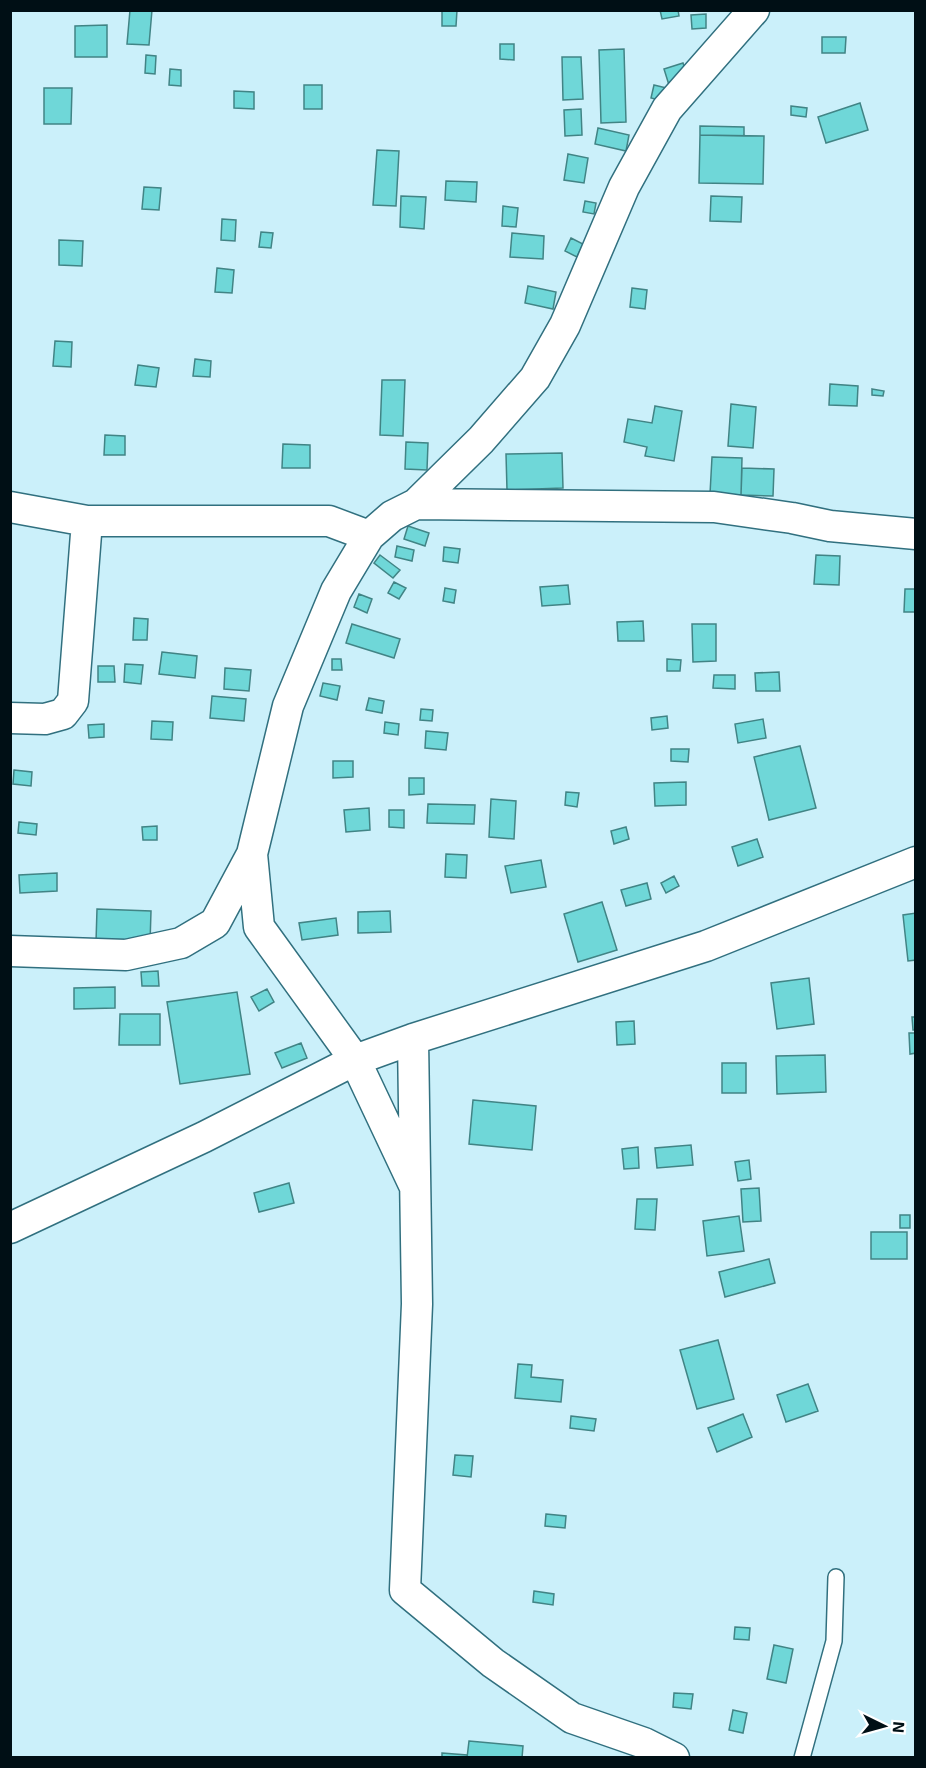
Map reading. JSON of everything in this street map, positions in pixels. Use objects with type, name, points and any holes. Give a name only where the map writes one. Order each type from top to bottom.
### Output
[{"type":"street","points":[[10,951],[126,954],[181,943],[214,923],[252,854],[288,706],[336,591],[369,536],[392,516],[416,504],[481,440],[535,378],[565,325],[624,187],[667,109],[754,10]]},
{"type":"street","points":[[416,504],[714,507],[830,526],[915,534]]},
{"type":"street","points":[[10,507],[87,521],[328,521],[369,536]]},
{"type":"street","points":[[10,718],[45,719],[63,714],[73,701],[87,521]]},
{"type":"street","points":[[252,854],[259,927],[355,1060],[415,1187]]},
{"type":"street","points":[[10,1228],[204,1137],[355,1060],[413,1039],[706,946],[915,862]]},
{"type":"street","points":[[413,1039],[417,1304],[405,1590],[493,1663],[572,1718],[644,1743],[674,1758]]},
{"type":"lane","points":[[802,1758],[834,1641],[836,1577]]},
{"type":"building","points":[[130,10],[152,10],[149,45],[127,44]]},
{"type":"building","points":[[442,10],[457,10],[456,26],[442,26]]},
{"type":"building","points":[[660,10],[678,10],[679,16],[662,19]]},
{"type":"building","points":[[706,14],[706,28],[692,29],[691,15]]},
{"type":"building","points":[[107,25],[107,57],[75,57],[75,26]]},
{"type":"building","points":[[822,37],[846,37],[845,53],[822,53]]},
{"type":"building","points":[[500,44],[514,44],[514,60],[500,59]]},
{"type":"building","points":[[624,49],[626,122],[601,123],[599,50]]},
{"type":"building","points":[[146,55],[156,56],[155,74],[145,73]]},
{"type":"building","points":[[562,57],[581,57],[583,99],[563,100]]},
{"type":"building","points":[[683,63],[688,79],[669,85],[664,69]]},
{"type":"building","points":[[170,69],[181,70],[181,86],[169,85]]},
{"type":"building","points":[[304,85],[322,85],[322,109],[304,109]]},
{"type":"building","points":[[654,85],[679,91],[676,104],[651,98]]},
{"type":"building","points":[[44,88],[72,88],[71,124],[44,124]]},
{"type":"building","points":[[234,91],[254,92],[254,109],[234,108]]},
{"type":"building","points":[[860,103],[868,130],[826,143],[818,117]]},
{"type":"building","points":[[791,106],[807,108],[806,117],[791,115]]},
{"type":"building","points":[[581,109],[582,135],[565,136],[564,110]]},
{"type":"building","points":[[700,126],[744,127],[744,136],[700,135]]},
{"type":"building","points":[[598,128],[629,135],[626,151],[595,144]]},
{"type":"building","points":[[700,135],[764,136],[763,184],[699,183]]},
{"type":"building","points":[[377,150],[399,151],[396,206],[373,205]]},
{"type":"building","points":[[568,154],[588,158],[584,183],[564,180]]},
{"type":"building","points":[[446,181],[477,182],[476,202],[445,200]]},
{"type":"building","points":[[144,187],[161,188],[159,210],[142,209]]},
{"type":"building","points":[[401,196],[426,197],[424,229],[400,227]]},
{"type":"building","points":[[711,196],[742,197],[741,222],[710,221]]},
{"type":"building","points":[[585,201],[596,203],[594,214],[583,212]]},
{"type":"building","points":[[503,206],[518,208],[516,227],[502,226]]},
{"type":"building","points":[[222,219],[236,220],[235,241],[221,240]]},
{"type":"building","points":[[261,232],[273,233],[271,248],[259,247]]},
{"type":"building","points":[[512,233],[544,236],[543,259],[510,257]]},
{"type":"building","points":[[571,238],[583,244],[577,257],[565,251]]},
{"type":"building","points":[[59,240],[83,241],[82,266],[59,265]]},
{"type":"building","points":[[217,268],[234,270],[232,293],[215,292]]},
{"type":"building","points":[[528,286],[556,292],[553,309],[525,303]]},
{"type":"building","points":[[632,288],[647,290],[645,309],[630,307]]},
{"type":"building","points":[[55,341],[72,342],[71,367],[53,366]]},
{"type":"building","points":[[195,359],[211,361],[210,377],[193,376]]},
{"type":"building","points":[[138,365],[159,368],[156,387],[135,385]]},
{"type":"building","points":[[382,380],[405,380],[403,436],[380,435]]},
{"type":"building","points":[[830,384],[858,386],[857,406],[829,405]]},
{"type":"building","points":[[872,389],[884,391],[883,396],[872,395]]},
{"type":"building","points":[[731,404],[756,407],[753,448],[728,446]]},
{"type":"building","points":[[655,406],[682,411],[674,461],[645,456],[647,447],[624,442],[628,419],[652,423]]},
{"type":"building","points":[[105,435],[125,436],[125,455],[104,455]]},
{"type":"building","points":[[406,442],[428,443],[427,470],[405,469]]},
{"type":"building","points":[[283,444],[310,445],[310,468],[282,468]]},
{"type":"building","points":[[562,453],[563,488],[507,490],[506,454]]},
{"type":"building","points":[[712,457],[742,458],[741,495],[710,494]]},
{"type":"building","points":[[742,468],[774,469],[773,496],[741,495]]},
{"type":"building","points":[[408,526],[429,533],[425,546],[404,539]]},
{"type":"building","points":[[397,546],[414,550],[412,561],[395,557]]},
{"type":"building","points":[[444,547],[460,549],[458,563],[443,561]]},
{"type":"building","points":[[380,555],[400,570],[393,578],[374,563]]},
{"type":"building","points":[[816,555],[840,556],[839,585],[814,584]]},
{"type":"building","points":[[394,582],[406,588],[399,599],[388,593]]},
{"type":"building","points":[[568,585],[570,604],[542,606],[540,587]]},
{"type":"building","points":[[445,588],[456,590],[454,603],[443,601]]},
{"type":"building","points":[[905,589],[916,589],[916,612],[904,612]]},
{"type":"building","points":[[359,594],[372,599],[367,613],[354,607]]},
{"type":"building","points":[[134,618],[148,619],[147,640],[133,640]]},
{"type":"building","points":[[643,621],[644,641],[618,641],[617,622]]},
{"type":"building","points":[[352,624],[400,639],[394,658],[346,643]]},
{"type":"building","points":[[692,624],[716,624],[716,661],[693,662]]},
{"type":"building","points":[[162,652],[197,656],[195,678],[159,674]]},
{"type":"building","points":[[332,659],[341,659],[342,670],[332,670]]},
{"type":"building","points":[[667,659],[681,660],[680,671],[667,671]]},
{"type":"building","points":[[125,664],[143,665],[141,684],[124,682]]},
{"type":"building","points":[[98,666],[114,666],[115,682],[98,682]]},
{"type":"building","points":[[225,668],[251,670],[249,691],[224,689]]},
{"type":"building","points":[[779,672],[780,691],[756,691],[755,673]]},
{"type":"building","points":[[714,675],[735,675],[735,689],[713,688]]},
{"type":"building","points":[[323,683],[340,686],[337,700],[320,696]]},
{"type":"building","points":[[212,696],[246,699],[244,721],[210,718]]},
{"type":"building","points":[[369,698],[384,701],[382,713],[366,710]]},
{"type":"building","points":[[421,709],[433,710],[432,721],[420,720]]},
{"type":"building","points":[[667,716],[668,728],[652,730],[651,718]]},
{"type":"building","points":[[763,719],[766,738],[738,743],[735,724]]},
{"type":"building","points":[[152,721],[173,722],[172,740],[151,739]]},
{"type":"building","points":[[385,722],[399,724],[398,735],[384,733]]},
{"type":"building","points":[[104,724],[104,737],[89,738],[88,725]]},
{"type":"building","points":[[426,731],[448,733],[446,750],[425,748]]},
{"type":"building","points":[[800,746],[816,808],[769,820],[754,757]]},
{"type":"building","points":[[671,749],[689,749],[688,762],[671,761]]},
{"type":"building","points":[[333,761],[353,761],[353,777],[333,778]]},
{"type":"building","points":[[14,770],[32,772],[31,786],[13,784]]},
{"type":"building","points":[[409,778],[424,778],[424,794],[409,795]]},
{"type":"building","points":[[686,782],[686,805],[655,806],[654,783]]},
{"type":"building","points":[[566,792],[579,793],[577,807],[565,805]]},
{"type":"building","points":[[491,799],[516,801],[514,839],[489,837]]},
{"type":"building","points":[[428,804],[475,805],[474,824],[427,823]]},
{"type":"building","points":[[369,808],[370,830],[346,832],[344,810]]},
{"type":"building","points":[[389,810],[404,810],[404,828],[389,827]]},
{"type":"building","points":[[19,822],[37,824],[36,835],[18,833]]},
{"type":"building","points":[[157,826],[157,840],[143,840],[142,827]]},
{"type":"building","points":[[626,827],[629,839],[614,844],[611,831]]},
{"type":"building","points":[[757,839],[763,857],[738,866],[732,847]]},
{"type":"building","points":[[446,854],[467,855],[466,878],[445,877]]},
{"type":"building","points":[[541,860],[546,887],[511,893],[505,866]]},
{"type":"building","points":[[57,873],[57,891],[20,893],[19,875]]},
{"type":"building","points":[[674,876],[679,886],[666,893],[661,883]]},
{"type":"building","points":[[647,883],[651,899],[626,906],[621,890]]},
{"type":"building","points":[[602,902],[617,950],[578,962],[564,914]]},
{"type":"building","points":[[97,909],[151,911],[150,943],[96,942]]},
{"type":"building","points":[[390,911],[391,932],[358,933],[358,912]]},
{"type":"building","points":[[916,913],[916,960],[908,961],[903,915]]},
{"type":"building","points":[[336,918],[338,935],[302,940],[299,923]]},
{"type":"building","points":[[158,971],[159,986],[142,986],[141,972]]},
{"type":"building","points":[[809,978],[814,1024],[777,1029],[771,983]]},
{"type":"building","points":[[115,987],[115,1008],[74,1009],[74,988]]},
{"type":"building","points":[[267,989],[274,1002],[259,1011],[251,997]]},
{"type":"building","points":[[237,992],[250,1074],[180,1084],[167,1002]]},
{"type":"building","points":[[120,1014],[160,1014],[160,1045],[119,1045]]},
{"type":"building","points":[[912,1017],[916,1017],[916,1030],[913,1030]]},
{"type":"building","points":[[634,1021],[635,1044],[617,1045],[616,1022]]},
{"type":"building","points":[[909,1033],[916,1033],[916,1053],[910,1054]]},
{"type":"building","points":[[301,1043],[307,1058],[282,1068],[275,1053]]},
{"type":"building","points":[[825,1055],[826,1092],[777,1094],[776,1056]]},
{"type":"building","points":[[722,1063],[746,1063],[746,1093],[722,1093]]},
{"type":"building","points":[[473,1100],[536,1106],[532,1150],[469,1144]]},
{"type":"building","points":[[691,1145],[693,1165],[657,1168],[655,1148]]},
{"type":"building","points":[[638,1147],[639,1168],[624,1169],[622,1149]]},
{"type":"building","points":[[749,1160],[751,1179],[738,1181],[735,1162]]},
{"type":"building","points":[[289,1183],[294,1203],[259,1212],[254,1193]]},
{"type":"building","points":[[759,1188],[761,1221],[743,1222],[741,1189]]},
{"type":"building","points":[[637,1199],[657,1199],[655,1230],[635,1229]]},
{"type":"building","points":[[900,1215],[910,1215],[910,1228],[900,1228]]},
{"type":"building","points":[[739,1216],[744,1251],[707,1256],[703,1221]]},
{"type":"building","points":[[871,1232],[907,1232],[907,1259],[871,1259]]},
{"type":"building","points":[[769,1259],[775,1283],[725,1297],[719,1272]]},
{"type":"building","points":[[718,1340],[734,1399],[697,1409],[680,1350]]},
{"type":"building","points":[[518,1364],[532,1365],[531,1377],[563,1380],[561,1402],[515,1398]]},
{"type":"building","points":[[808,1384],[818,1411],[786,1422],[777,1395]]},
{"type":"building","points":[[743,1414],[752,1437],[717,1452],[708,1428]]},
{"type":"building","points":[[571,1416],[596,1419],[594,1431],[570,1428]]},
{"type":"building","points":[[455,1455],[473,1456],[471,1477],[453,1475]]},
{"type":"building","points":[[546,1514],[566,1516],[565,1528],[545,1526]]},
{"type":"building","points":[[534,1591],[554,1594],[553,1605],[533,1602]]},
{"type":"building","points":[[735,1627],[750,1628],[749,1640],[734,1639]]},
{"type":"building","points":[[774,1645],[793,1649],[786,1683],[767,1679]]},
{"type":"building","points":[[674,1693],[693,1694],[691,1709],[673,1707]]},
{"type":"building","points":[[733,1710],[747,1713],[743,1733],[729,1730]]},
{"type":"building","points":[[469,1741],[523,1746],[522,1758],[467,1758]]},
{"type":"building","points":[[442,1753],[467,1755],[467,1758],[442,1758]]}]
